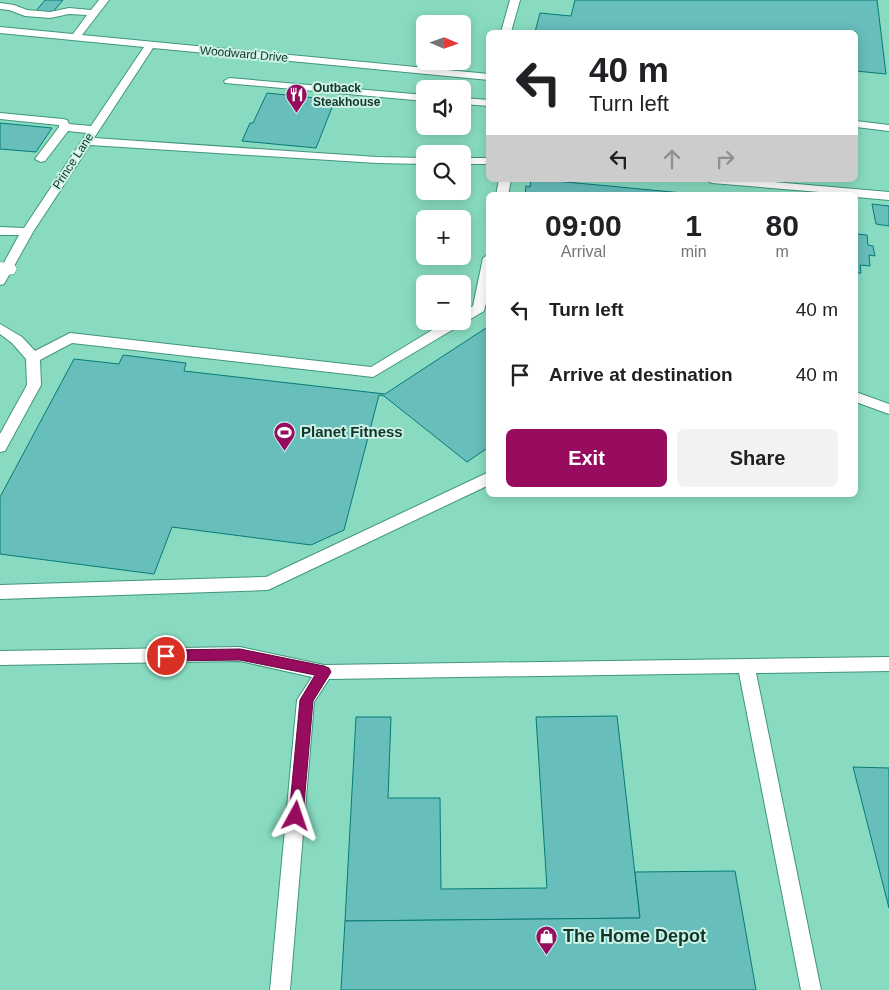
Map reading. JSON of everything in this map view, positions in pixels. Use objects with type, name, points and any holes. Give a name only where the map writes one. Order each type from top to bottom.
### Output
[{"type":"lane","points":[[75,38],[104,0]]},
{"type":"lane","points":[[507,30],[515,0]]},
{"type":"lane","points":[[0,6],[11,7],[25,13],[50,15],[69,11],[94,13]]},
{"type":"lane","name":"Woodward Drive","points":[[0,30],[486,77]]},
{"type":"lane","name":"Prince Lane","points":[[2,273],[150,45]]},
{"type":"lane","points":[[229,81],[416,97]]},
{"type":"lane","points":[[471,102],[486,104]]},
{"type":"lane","points":[[0,116],[63,122],[64,127]]},
{"type":"lane","points":[[858,124],[889,128]]},
{"type":"lane","points":[[64,127],[94,130]]},
{"type":"lane","points":[[41,159],[64,127]]},
{"type":"lane","points":[[86,141],[369,160],[416,160]]},
{"type":"lane","points":[[471,161],[486,161]]},
{"type":"lane","points":[[720,182],[748,189],[808,192]]},
{"type":"lane","points":[[858,194],[889,196]]},
{"type":"lane","points":[[0,231],[27,232]]},
{"type":"lane","points":[[471,313],[479,308],[486,273]]},
{"type":"lane","points":[[0,328],[17,340],[33,358],[34,385],[0,447]]},
{"type":"lane","points":[[33,358],[70,338],[373,372],[442,330]]},
{"type":"lane","points":[[858,398],[889,409]]},
{"type":"lane","points":[[0,592],[268,583],[486,479]]},
{"type":"lane","points":[[0,658],[240,654],[324,672],[889,664]]},
{"type":"lane","points":[[746,666],[811,990]]},
{"type":"lane","points":[[280,990],[306,700],[324,672]]},
{"type":"building","points":[[45,0],[63,0],[52,13],[35,12]]},
{"type":"building","points":[[575,0],[877,0],[886,74],[858,71],[858,30],[536,30],[540,13],[571,16]]},
{"type":"building","points":[[267,93],[335,100],[316,148],[242,141]]},
{"type":"building","points":[[0,123],[52,128],[36,152],[0,149]]},
{"type":"building","points":[[531,182],[566,182],[672,192],[525,192],[526,186],[530,187]]},
{"type":"building","points":[[872,204],[889,206],[889,226],[876,224]]},
{"type":"building","points":[[858,234],[867,235],[868,245],[873,246],[875,256],[869,255],[870,266],[860,265],[861,273],[858,273]]},
{"type":"building","points":[[486,328],[486,449],[467,462],[384,396],[379,395],[344,530],[311,545],[172,527],[154,574],[0,554],[0,497],[74,359],[119,364],[123,355],[186,363],[184,371],[385,394]]},
{"type":"building","points":[[617,716],[640,918],[345,921],[356,717],[391,717],[388,798],[440,798],[441,889],[547,888],[536,717]]},
{"type":"building","points":[[853,767],[889,768],[889,908]]},
{"type":"building","name":"The Home Depot","points":[[735,871],[756,990],[341,990],[345,921],[640,918],[635,872]]},
{"type":"place","name":"Outback Steakhouse","points":[[297,114]]},
{"type":"place","name":"Planet Fitness","points":[[285,451]]},
{"type":"place","name":"The Home Depot","points":[[547,955]]},
{"type":"route","points":[[166,656],[240,654],[324,672],[306,700],[296,816]]}]
